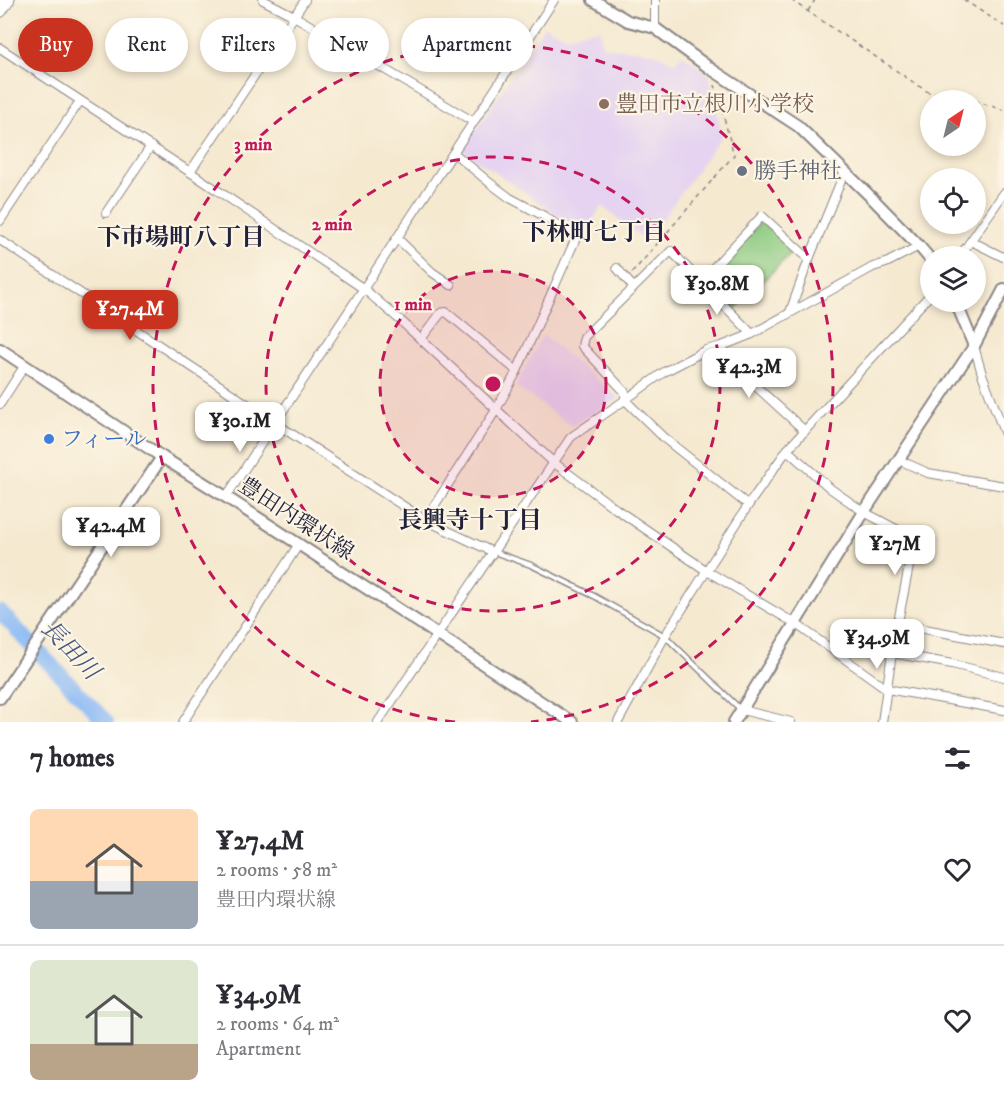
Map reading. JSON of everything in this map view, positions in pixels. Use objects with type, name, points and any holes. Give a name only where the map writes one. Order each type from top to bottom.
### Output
[{"type":"highway","points":[[0,10],[7,0]]},
{"type":"street","points":[[263,0],[474,122]]},
{"type":"street","points":[[190,172],[305,0]]},
{"type":"street","points":[[226,497],[554,0]]},
{"type":"street","points":[[378,722],[571,437],[664,372],[706,350],[752,334],[873,267],[919,246],[798,126],[711,69],[655,28],[628,21],[593,0]]},
{"type":"street","points":[[655,0],[655,28]]},
{"type":"street","points":[[0,48],[364,289],[553,462],[616,509],[707,571],[796,624],[887,689],[1004,710]]},
{"type":"street","points":[[0,221],[80,101]]},
{"type":"street","points":[[106,213],[151,147]]},
{"type":"street","points":[[425,520],[496,410],[517,371],[576,238],[544,216],[510,198],[454,153]]},
{"type":"street","points":[[790,313],[845,171]]},
{"type":"street","points":[[968,246],[1004,193]]},
{"type":"street","points":[[700,281],[762,216],[809,259]]},
{"type":"street","points":[[397,238],[432,272],[451,285]]},
{"type":"street","points":[[0,240],[425,520],[493,552]]},
{"type":"street","points":[[971,242],[1003,257]]},
{"type":"street","points":[[749,504],[742,501],[664,438],[625,400],[625,392],[582,346],[584,337],[671,251],[752,334]]},
{"type":"street","points":[[617,268],[633,287]]},
{"type":"street","points":[[734,722],[864,512],[974,346],[1004,289]]},
{"type":"street","points":[[618,722],[665,636],[749,504],[787,450],[920,306]]},
{"type":"street","points":[[421,339],[441,313],[446,312],[517,371]]},
{"type":"street","points":[[960,312],[1004,432]]},
{"type":"street","points":[[722,346],[728,361],[805,431]]},
{"type":"street","name":"豊田内環状線","points":[[0,349],[162,457],[572,722]]},
{"type":"street","points":[[0,404],[25,366]]},
{"type":"street","points":[[787,450],[831,489],[864,512],[913,538],[882,722]]},
{"type":"street","points":[[0,698],[162,457]]},
{"type":"street","points":[[899,460],[928,473],[1004,486]]},
{"type":"street","points":[[183,722],[299,544]]},
{"type":"street","points":[[898,624],[1004,644]]},
{"type":"street","points":[[892,653],[952,664],[1004,677]]},
{"type":"street","points":[[742,710],[791,722]]},
{"type":"lane","points":[[493,552],[531,565],[594,596],[665,636],[742,710]]},
{"type":"path","points":[[791,0],[925,90]]},
{"type":"path","points":[[808,11],[815,0]]},
{"type":"path","points":[[964,0],[1004,26]]},
{"type":"path","points":[[627,279],[734,155],[711,69]]},
{"type":"path","points":[[986,105],[1004,110]]},
{"type":"shaded area","name":"豊田市立根川小学校","points":[[544,26],[565,36],[599,29],[603,47],[653,52],[675,63],[682,54],[709,74],[722,135],[647,241],[602,206],[584,233],[463,150],[514,72],[533,72],[533,43]]},
{"type":"shaded area","points":[[543,335],[619,398],[572,426],[515,386]]},
{"type":"green space","points":[[760,223],[794,250],[734,310],[707,283],[707,279]]},
{"type":"waterway","name":"長田川","points":[[0,612],[106,722]]},
{"type":"place","name":"豊田市立根川小学校","points":[[604,104]]},
{"type":"place","name":"勝手神社","points":[[742,171]]},
{"type":"place","name":"フィール","points":[[49,439]]},
{"type":"district","name":"下林町七丁目","points":[[594,233]]},
{"type":"district","name":"下市場町八丁目","points":[[181,238]]},
{"type":"district","name":"長興寺十丁目","points":[[470,521]]}]
